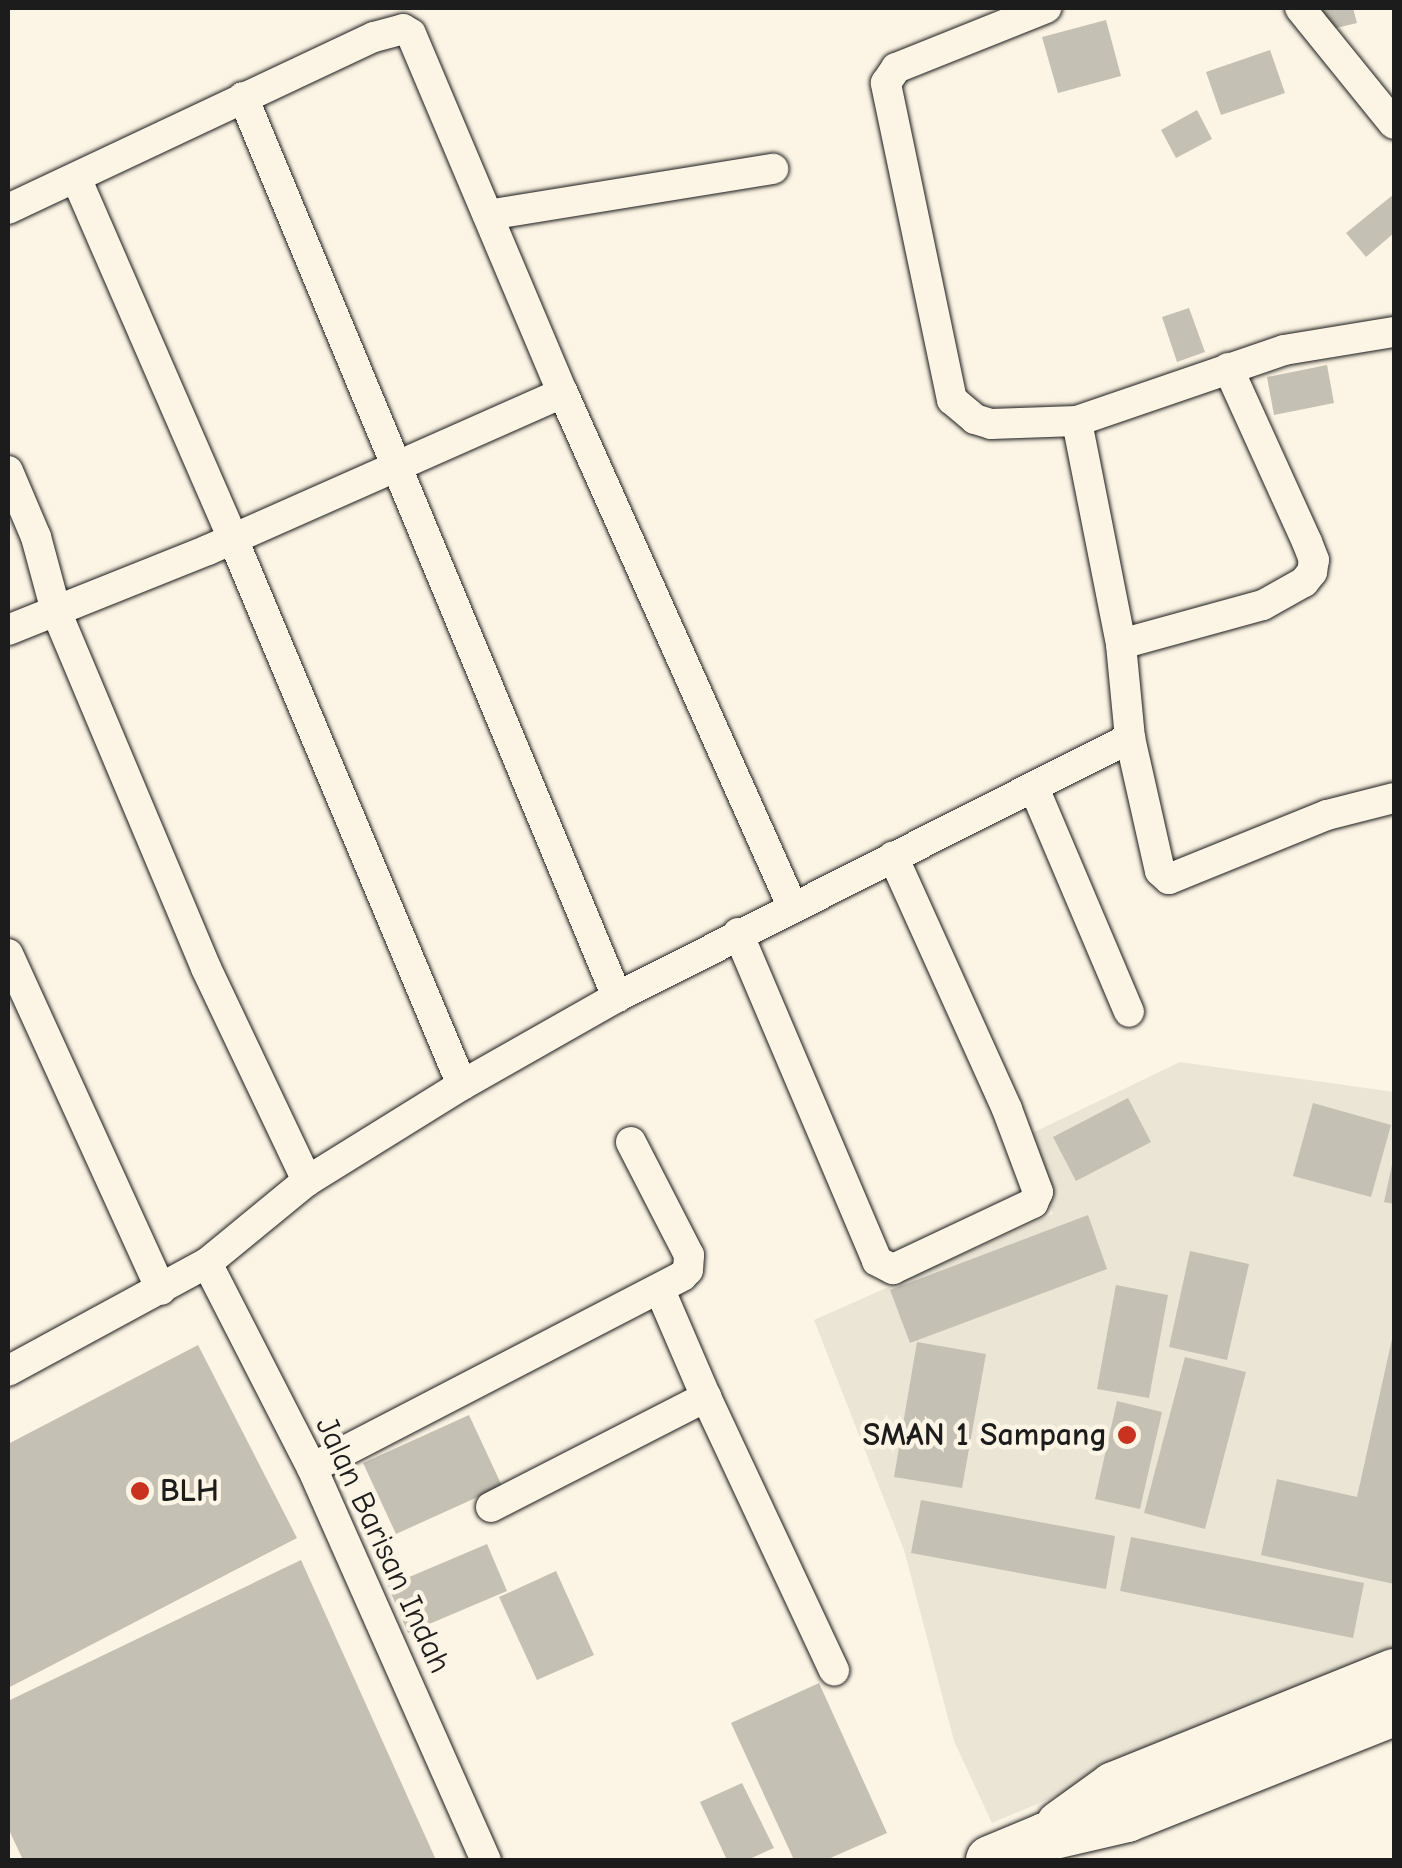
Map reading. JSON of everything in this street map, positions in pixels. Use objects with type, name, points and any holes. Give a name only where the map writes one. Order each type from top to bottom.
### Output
[{"type":"main road","points":[[1045,1836],[1114,1786],[1394,1673]]},
{"type":"main road","points":[[990,1860],[1045,1836],[1127,1818],[1394,1712]]},
{"type":"street","points":[[1046,8],[896,68],[886,83],[952,400],[975,420],[991,424],[1077,421],[1284,350],[1394,332]]},
{"type":"street","points":[[1300,8],[1394,124]]},
{"type":"street","points":[[8,209],[76,180],[243,97],[403,29],[416,44],[563,393],[792,908]]},
{"type":"street","points":[[243,97],[617,997]]},
{"type":"street","points":[[488,215],[773,169]]},
{"type":"street","points":[[76,180],[233,539],[462,1085]]},
{"type":"street","points":[[1121,644],[1263,605],[1304,582],[1312,572],[1314,560],[1228,368]]},
{"type":"street","points":[[8,630],[397,469],[563,393]]},
{"type":"street","points":[[1077,421],[1121,644],[1130,738],[1160,871],[1169,879],[1328,815],[1394,798]]},
{"type":"street","points":[[8,471],[36,538],[56,612],[206,968],[307,1182]]},
{"type":"street","points":[[8,1371],[207,1264],[307,1182],[462,1085],[617,997],[1130,738]]},
{"type":"street","points":[[1034,788],[1128,1012]]},
{"type":"street","points":[[738,934],[877,1261],[894,1269],[1033,1202],[1038,1192],[1007,1110],[893,857]]},
{"type":"street","points":[[8,954],[161,1290]]},
{"type":"street","points":[[312,1468],[660,1290],[688,1270],[689,1256],[631,1142]]},
{"type":"street","name":"Jalan Barisan Indah","points":[[207,1264],[312,1468],[486,1860]]},
{"type":"street","points":[[660,1290],[706,1398],[834,1670]]},
{"type":"street","points":[[491,1507],[706,1398]]},
{"type":"shaded area","name":"SMAN 1 Sampang","points":[[1180,1062],[1394,1092],[1394,1654],[992,1823],[954,1741],[904,1550],[814,1320],[1053,1214],[1026,1136]]},
{"type":"building","points":[[1318,8],[1353,8],[1357,23],[1324,31]]},
{"type":"building","points":[[1106,20],[1121,76],[1058,93],[1042,37]]},
{"type":"building","points":[[1270,50],[1285,93],[1221,115],[1206,72]]},
{"type":"building","points":[[1197,110],[1212,139],[1176,158],[1161,130]]},
{"type":"building","points":[[1394,194],[1394,233],[1366,257],[1346,233]]},
{"type":"building","points":[[1189,308],[1205,352],[1177,362],[1162,317]]},
{"type":"building","points":[[1327,365],[1334,403],[1274,415],[1267,377]]},
{"type":"building","points":[[1128,1098],[1151,1142],[1076,1181],[1053,1137]]},
{"type":"building","points":[[1313,1103],[1391,1125],[1371,1197],[1293,1176]]},
{"type":"building","points":[[1394,1160],[1394,1204],[1384,1202]]},
{"type":"building","points":[[1088,1215],[1107,1269],[910,1343],[890,1290]]},
{"type":"building","points":[[1190,1251],[1249,1264],[1227,1360],[1169,1347]]},
{"type":"building","points":[[1116,1285],[1168,1295],[1149,1398],[1097,1389]]},
{"type":"building","points":[[1394,1330],[1394,1584],[1261,1555],[1277,1479],[1357,1497]]},
{"type":"building","points":[[917,1342],[986,1354],[962,1488],[894,1477]]},
{"type":"building","name":"BLH","points":[[198,1345],[297,1538],[8,1688],[8,1444]]},
{"type":"building","points":[[1185,1357],[1246,1372],[1205,1529],[1144,1513]]},
{"type":"building","points":[[1117,1401],[1162,1412],[1140,1509],[1095,1499]]},
{"type":"building","points":[[469,1415],[502,1486],[396,1534],[363,1463]]},
{"type":"building","points":[[921,1500],[1115,1536],[1106,1589],[911,1553]]},
{"type":"building","points":[[1131,1537],[1364,1583],[1353,1638],[1120,1591]]},
{"type":"building","points":[[487,1544],[507,1591],[408,1633],[388,1586]]},
{"type":"building","points":[[301,1560],[436,1860],[23,1860],[8,1828],[8,1701]]},
{"type":"building","points":[[556,1571],[594,1655],[537,1680],[499,1597]]},
{"type":"building","points":[[819,1683],[887,1833],[826,1860],[794,1860],[731,1723]]},
{"type":"building","points":[[742,1783],[774,1848],[747,1860],[727,1860],[700,1802]]},
{"type":"place","name":"SMAN 1 Sampang","points":[[1127,1435]]},
{"type":"place","name":"BLH","points":[[140,1491]]}]
